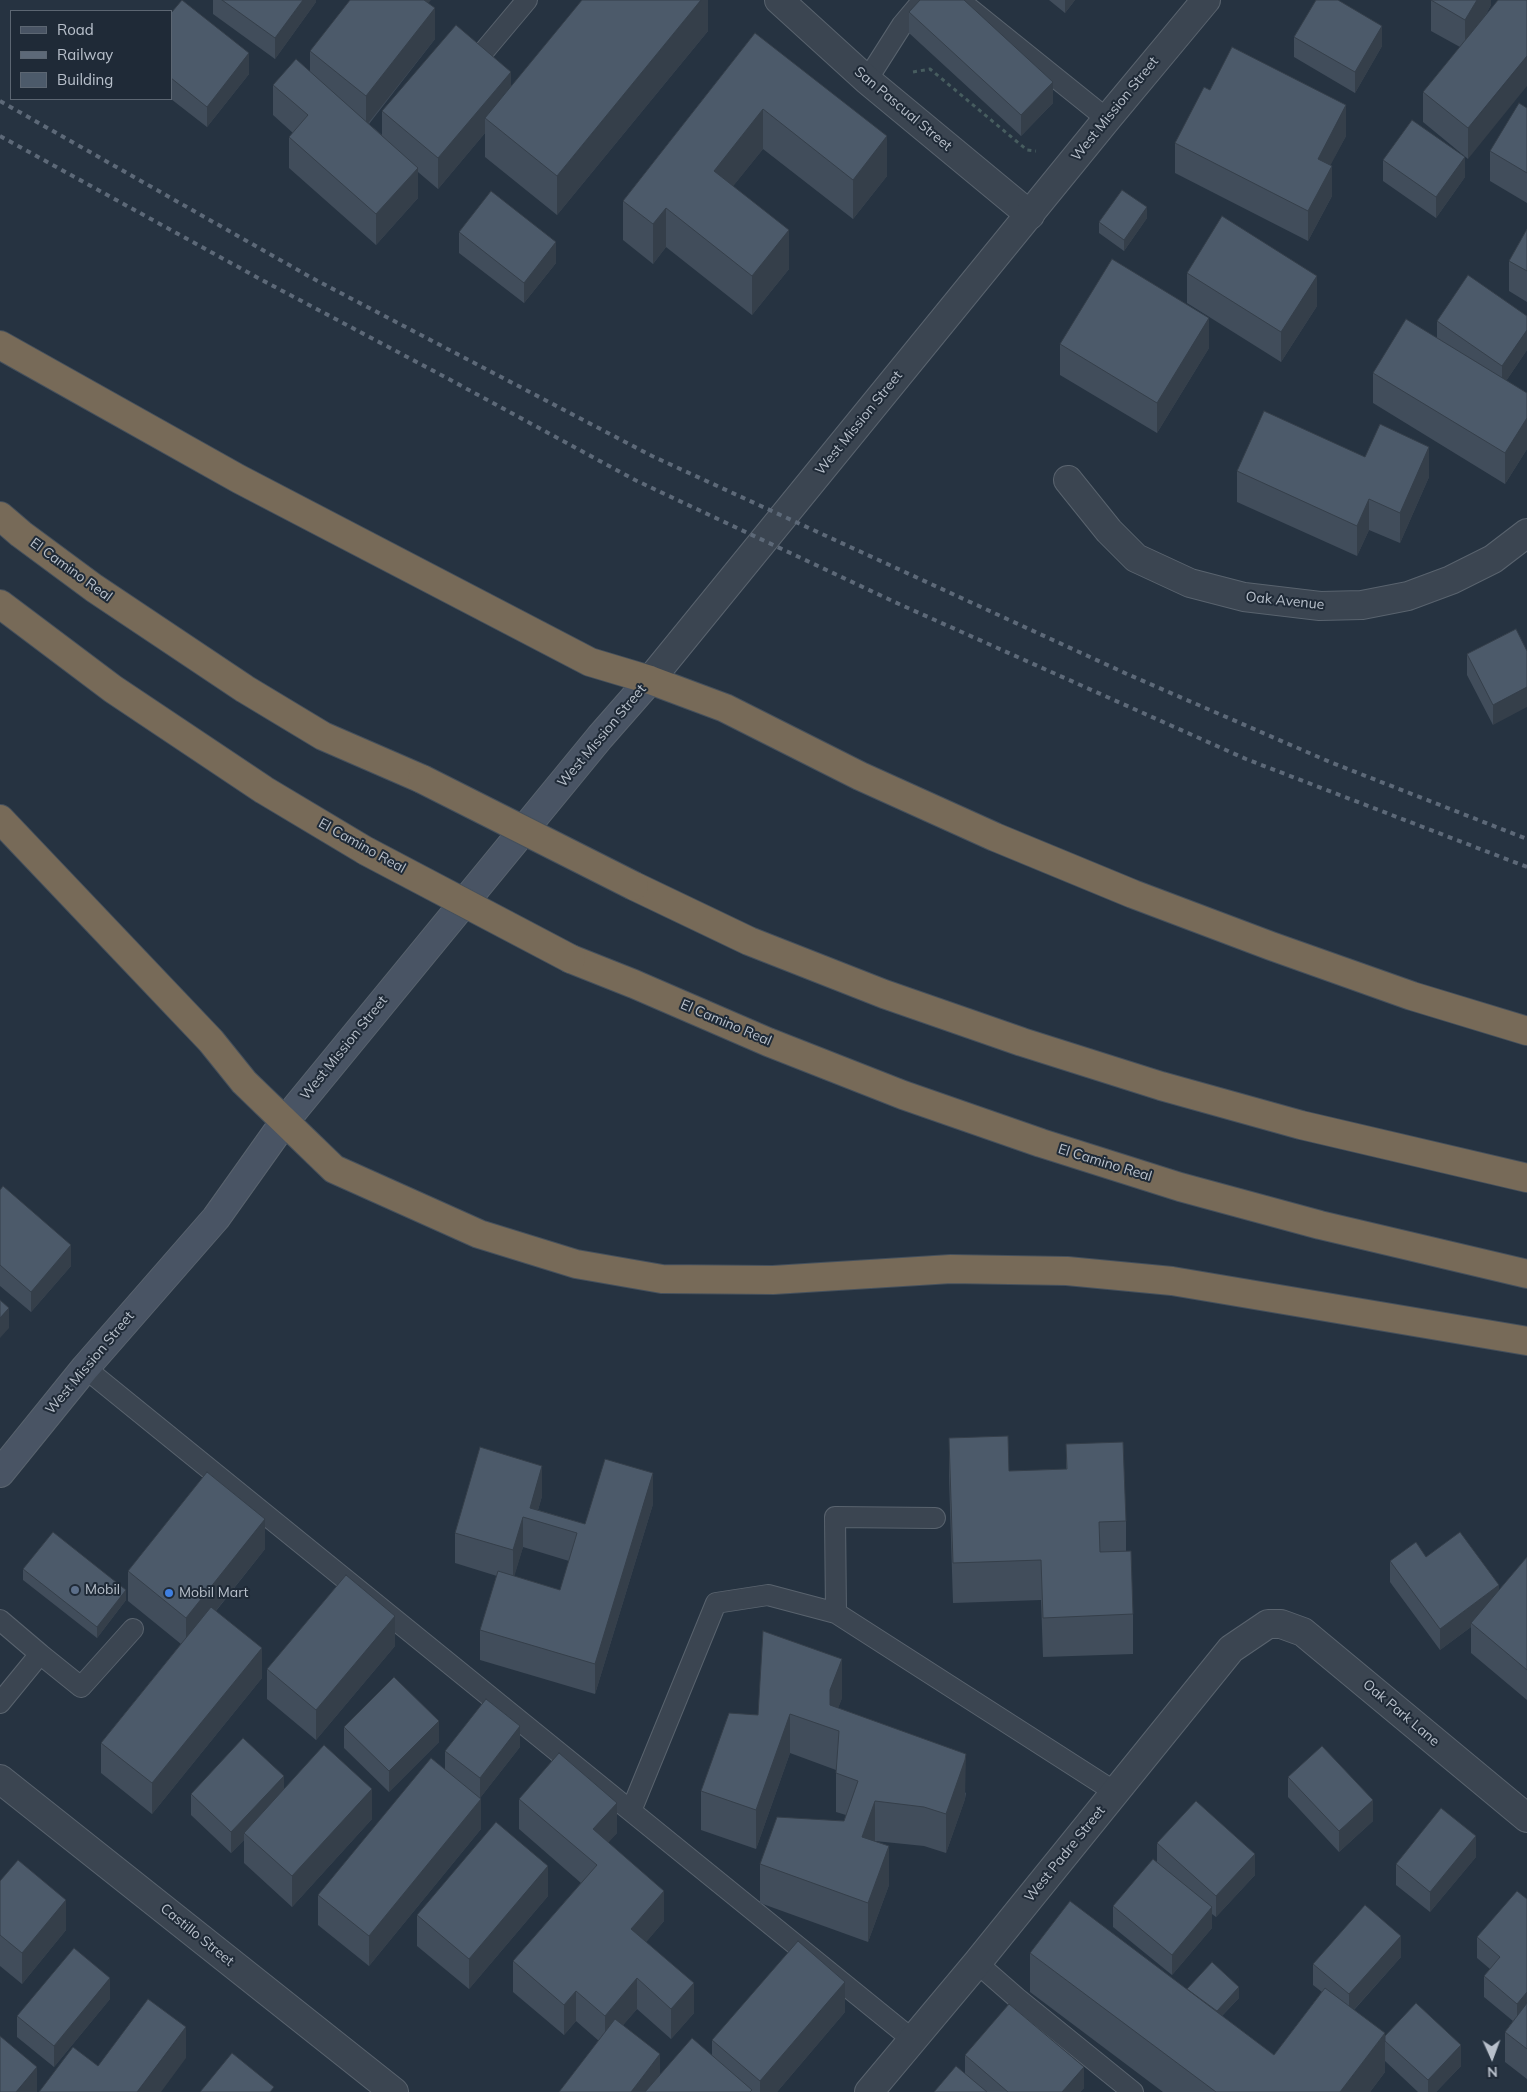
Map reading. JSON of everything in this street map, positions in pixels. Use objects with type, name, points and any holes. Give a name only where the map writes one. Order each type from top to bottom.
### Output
[{"type":"highway","points":[[0,345],[238,479],[590,662],[650,680],[725,708],[878,784],[995,837],[1133,894],[1264,944],[1384,986],[1527,1031]]},
{"type":"highway","name":"El Camino Real","points":[[0,516],[21,534],[94,588],[245,689],[323,736],[422,780],[749,941],[884,994],[1022,1042],[1161,1086],[1292,1122],[1527,1178]]},
{"type":"highway","name":"El Camino Real","points":[[0,604],[113,689],[264,790],[366,851],[571,959],[768,1042],[903,1094],[1041,1143],[1180,1187],[1311,1223],[1527,1274]]},
{"type":"highway","points":[[0,819],[211,1042],[244,1082],[334,1169],[478,1234],[585,1266],[672,1279],[773,1280],[951,1269],[1067,1271],[1172,1281],[1527,1341]]},
{"type":"main road","name":"West Mission Street","points":[[0,1473],[84,1368],[216,1218],[285,1121],[600,737],[650,680]]},
{"type":"street","name":"San Pascual Street","points":[[779,0],[867,80],[1030,214]]},
{"type":"street","name":"West Mission Street","points":[[650,680],[1107,118],[1206,0]]},
{"type":"street","name":"Oak Avenue","points":[[1068,480],[1109,531],[1136,558],[1190,583],[1244,597],[1320,606],[1362,605],[1408,596],[1451,580],[1492,559],[1527,532]]},
{"type":"street","name":"West Padre Street","points":[[869,2092],[977,1963],[1231,1649],[1268,1624]]},
{"type":"street","name":"Oak Park Lane","points":[[1268,1624],[1281,1624],[1303,1632],[1527,1818]]},
{"type":"street","name":"Castillo Street","points":[[0,1779],[394,2092]]},
{"type":"lane","points":[[485,50],[527,0]]},
{"type":"lane","points":[[867,80],[902,25],[923,0]]},
{"type":"lane","points":[[959,0],[1107,118]]},
{"type":"lane","points":[[84,1368],[912,2040]]},
{"type":"lane","points":[[836,1613],[835,1517],[935,1518]]},
{"type":"lane","points":[[631,1811],[716,1603],[768,1595],[836,1613],[1115,1792]]},
{"type":"lane","points":[[0,1620],[81,1687],[133,1628]]},
{"type":"lane","points":[[0,1703],[40,1654]]},
{"type":"lane","points":[[977,1963],[1016,1998],[1133,2092]]},
{"type":"building","points":[[182,0],[249,53],[207,107],[172,79],[172,12]]},
{"type":"building","points":[[222,0],[303,0],[275,38]]},
{"type":"building","points":[[350,0],[424,0],[435,8],[366,96],[310,51]]},
{"type":"building","points":[[582,0],[701,0],[557,176],[485,118]]},
{"type":"building","points":[[920,0],[964,0],[1053,82],[1021,115],[909,12]]},
{"type":"building","points":[[1316,0],[1338,0],[1382,26],[1355,72],[1294,37]]},
{"type":"building","points":[[1431,0],[1477,0],[1465,20]]},
{"type":"building","points":[[1498,0],[1527,0],[1527,56],[1468,128],[1423,92]]},
{"type":"building","points":[[456,25],[511,72],[438,158],[382,111]]},
{"type":"building","points":[[755,33],[887,136],[853,180],[763,109],[714,171],[789,230],[752,276],[666,208],[653,224],[623,201]]},
{"type":"building","points":[[1232,47],[1346,105],[1318,159],[1332,166],[1308,211],[1175,143],[1204,87],[1210,90]]},
{"type":"building","points":[[296,59],[418,168],[376,214],[289,137],[308,115],[273,85]]},
{"type":"building","points":[[1519,103],[1527,108],[1527,173],[1490,151]]},
{"type":"building","points":[[1412,120],[1465,157],[1436,197],[1383,160]]},
{"type":"building","points":[[1122,190],[1147,207],[1124,240],[1099,222]]},
{"type":"building","points":[[491,191],[556,242],[524,283],[459,232]]},
{"type":"building","points":[[1222,216],[1317,276],[1281,332],[1187,273]]},
{"type":"building","points":[[1527,229],[1527,271],[1509,261]]},
{"type":"building","points":[[1112,259],[1209,318],[1157,403],[1060,344]]},
{"type":"building","points":[[1468,275],[1527,316],[1527,330],[1502,366],[1437,321]]},
{"type":"building","points":[[1406,319],[1527,393],[1527,418],[1505,453],[1373,373]]},
{"type":"building","points":[[1264,411],[1365,457],[1380,424],[1429,447],[1400,513],[1369,499],[1357,526],[1237,471]]},
{"type":"building","points":[[1516,629],[1527,651],[1527,687],[1493,705],[1467,654]]},
{"type":"building","points":[[3,1186],[71,1245],[31,1292],[0,1265],[0,1190]]},
{"type":"building","points":[[0,1300],[9,1308],[0,1318]]},
{"type":"building","points":[[1008,1436],[1009,1471],[1067,1469],[1066,1444],[1123,1442],[1126,1521],[1099,1522],[1100,1552],[1131,1551],[1133,1614],[1043,1618],[1041,1560],[953,1563],[949,1438]]},
{"type":"building","points":[[480,1447],[542,1466],[530,1508],[585,1524],[605,1459],[653,1473],[595,1664],[480,1630],[498,1571],[560,1590],[577,1533],[523,1517],[513,1550],[455,1533]]},
{"type":"building","points":[[207,1472],[265,1519],[186,1618],[128,1571]]},
{"type":"building","name":"Mobil","points":[[53,1532],[126,1590],[97,1627],[23,1569]]},
{"type":"building","points":[[1460,1532],[1499,1585],[1440,1629],[1390,1561],[1416,1542],[1426,1557]]},
{"type":"building","points":[[1527,1557],[1527,1670],[1471,1623]]},
{"type":"building","points":[[346,1575],[395,1616],[316,1710],[267,1669]]},
{"type":"building","points":[[211,1607],[262,1648],[152,1783],[101,1743]]},
{"type":"building","points":[[763,1631],[842,1659],[830,1690],[830,1705],[966,1754],[946,1814],[924,1807],[875,1801],[862,1837],[889,1846],[868,1903],[760,1864],[777,1817],[844,1821],[858,1781],[836,1773],[839,1731],[790,1714],[756,1810],[701,1791],[729,1713],[758,1715]]},
{"type":"building","points":[[394,1677],[439,1721],[389,1771],[344,1727]]},
{"type":"building","points":[[486,1699],[520,1726],[480,1778],[445,1751]]},
{"type":"building","points":[[243,1738],[284,1776],[231,1832],[191,1794]]},
{"type":"building","points":[[324,1745],[372,1789],[292,1876],[244,1833]]},
{"type":"building","points":[[1322,1746],[1373,1800],[1339,1831],[1288,1777]]},
{"type":"building","points":[[559,1753],[617,1803],[593,1829],[664,1891],[631,1929],[694,1983],[671,2009],[637,1978],[605,2016],[576,1991],[564,2005],[513,1961],[597,1865],[519,1799]]},
{"type":"building","points":[[431,1758],[481,1799],[369,1936],[318,1895]]},
{"type":"building","points":[[1196,1801],[1255,1854],[1216,1896],[1157,1843]]},
{"type":"building","points":[[1441,1808],[1476,1836],[1430,1892],[1396,1864]]},
{"type":"building","points":[[496,1822],[548,1866],[469,1959],[417,1915]]},
{"type":"building","points":[[1153,1859],[1212,1907],[1172,1955],[1113,1906]]},
{"type":"building","points":[[18,1860],[66,1900],[22,1953],[0,1935],[0,1881]]},
{"type":"building","points":[[1517,1891],[1527,1899],[1527,1992],[1517,2004],[1484,1976],[1500,1957],[1477,1937]]},
{"type":"building","points":[[1070,1901],[1274,2055],[1325,1988],[1385,2033],[1340,2092],[1216,2092],[1030,1953]]},
{"type":"building","points":[[1365,1905],[1401,1936],[1349,1994],[1313,1964]]},
{"type":"building","points":[[798,1941],[845,1982],[760,2081],[712,2040]]},
{"type":"building","points":[[74,1948],[110,1978],[54,2046],[17,2016]]},
{"type":"building","points":[[1212,1962],[1239,1987],[1217,2011],[1187,1989]]},
{"type":"building","points":[[148,1999],[186,2027],[137,2092],[39,2092],[73,2047],[98,2066]]},
{"type":"building","points":[[1416,2003],[1461,2045],[1428,2080],[1385,2041],[1385,2036]]},
{"type":"building","points":[[1527,2003],[1527,2049],[1505,2032]]},
{"type":"building","points":[[1009,2004],[1084,2067],[1062,2092],[1008,2092],[965,2055]]},
{"type":"building","points":[[615,2019],[660,2054],[631,2092],[559,2092]]},
{"type":"building","points":[[0,2036],[37,2067],[16,2092],[0,2092]]},
{"type":"building","points":[[692,2038],[752,2090],[750,2092],[645,2092]]},
{"type":"building","points":[[232,2053],[274,2087],[270,2092],[200,2092]]},
{"type":"building","points":[[956,2066],[987,2092],[934,2092]]},
{"type":"railway","points":[[0,101],[312,278],[652,456],[1127,674],[1330,762],[1527,839]]},
{"type":"railway","points":[[0,136],[260,279],[635,480],[899,604],[1246,759],[1527,867]]},
{"type":"place","name":"Mobil","points":[[75,1590]]},
{"type":"place","name":"Mobil Mart","points":[[169,1593]]}]
